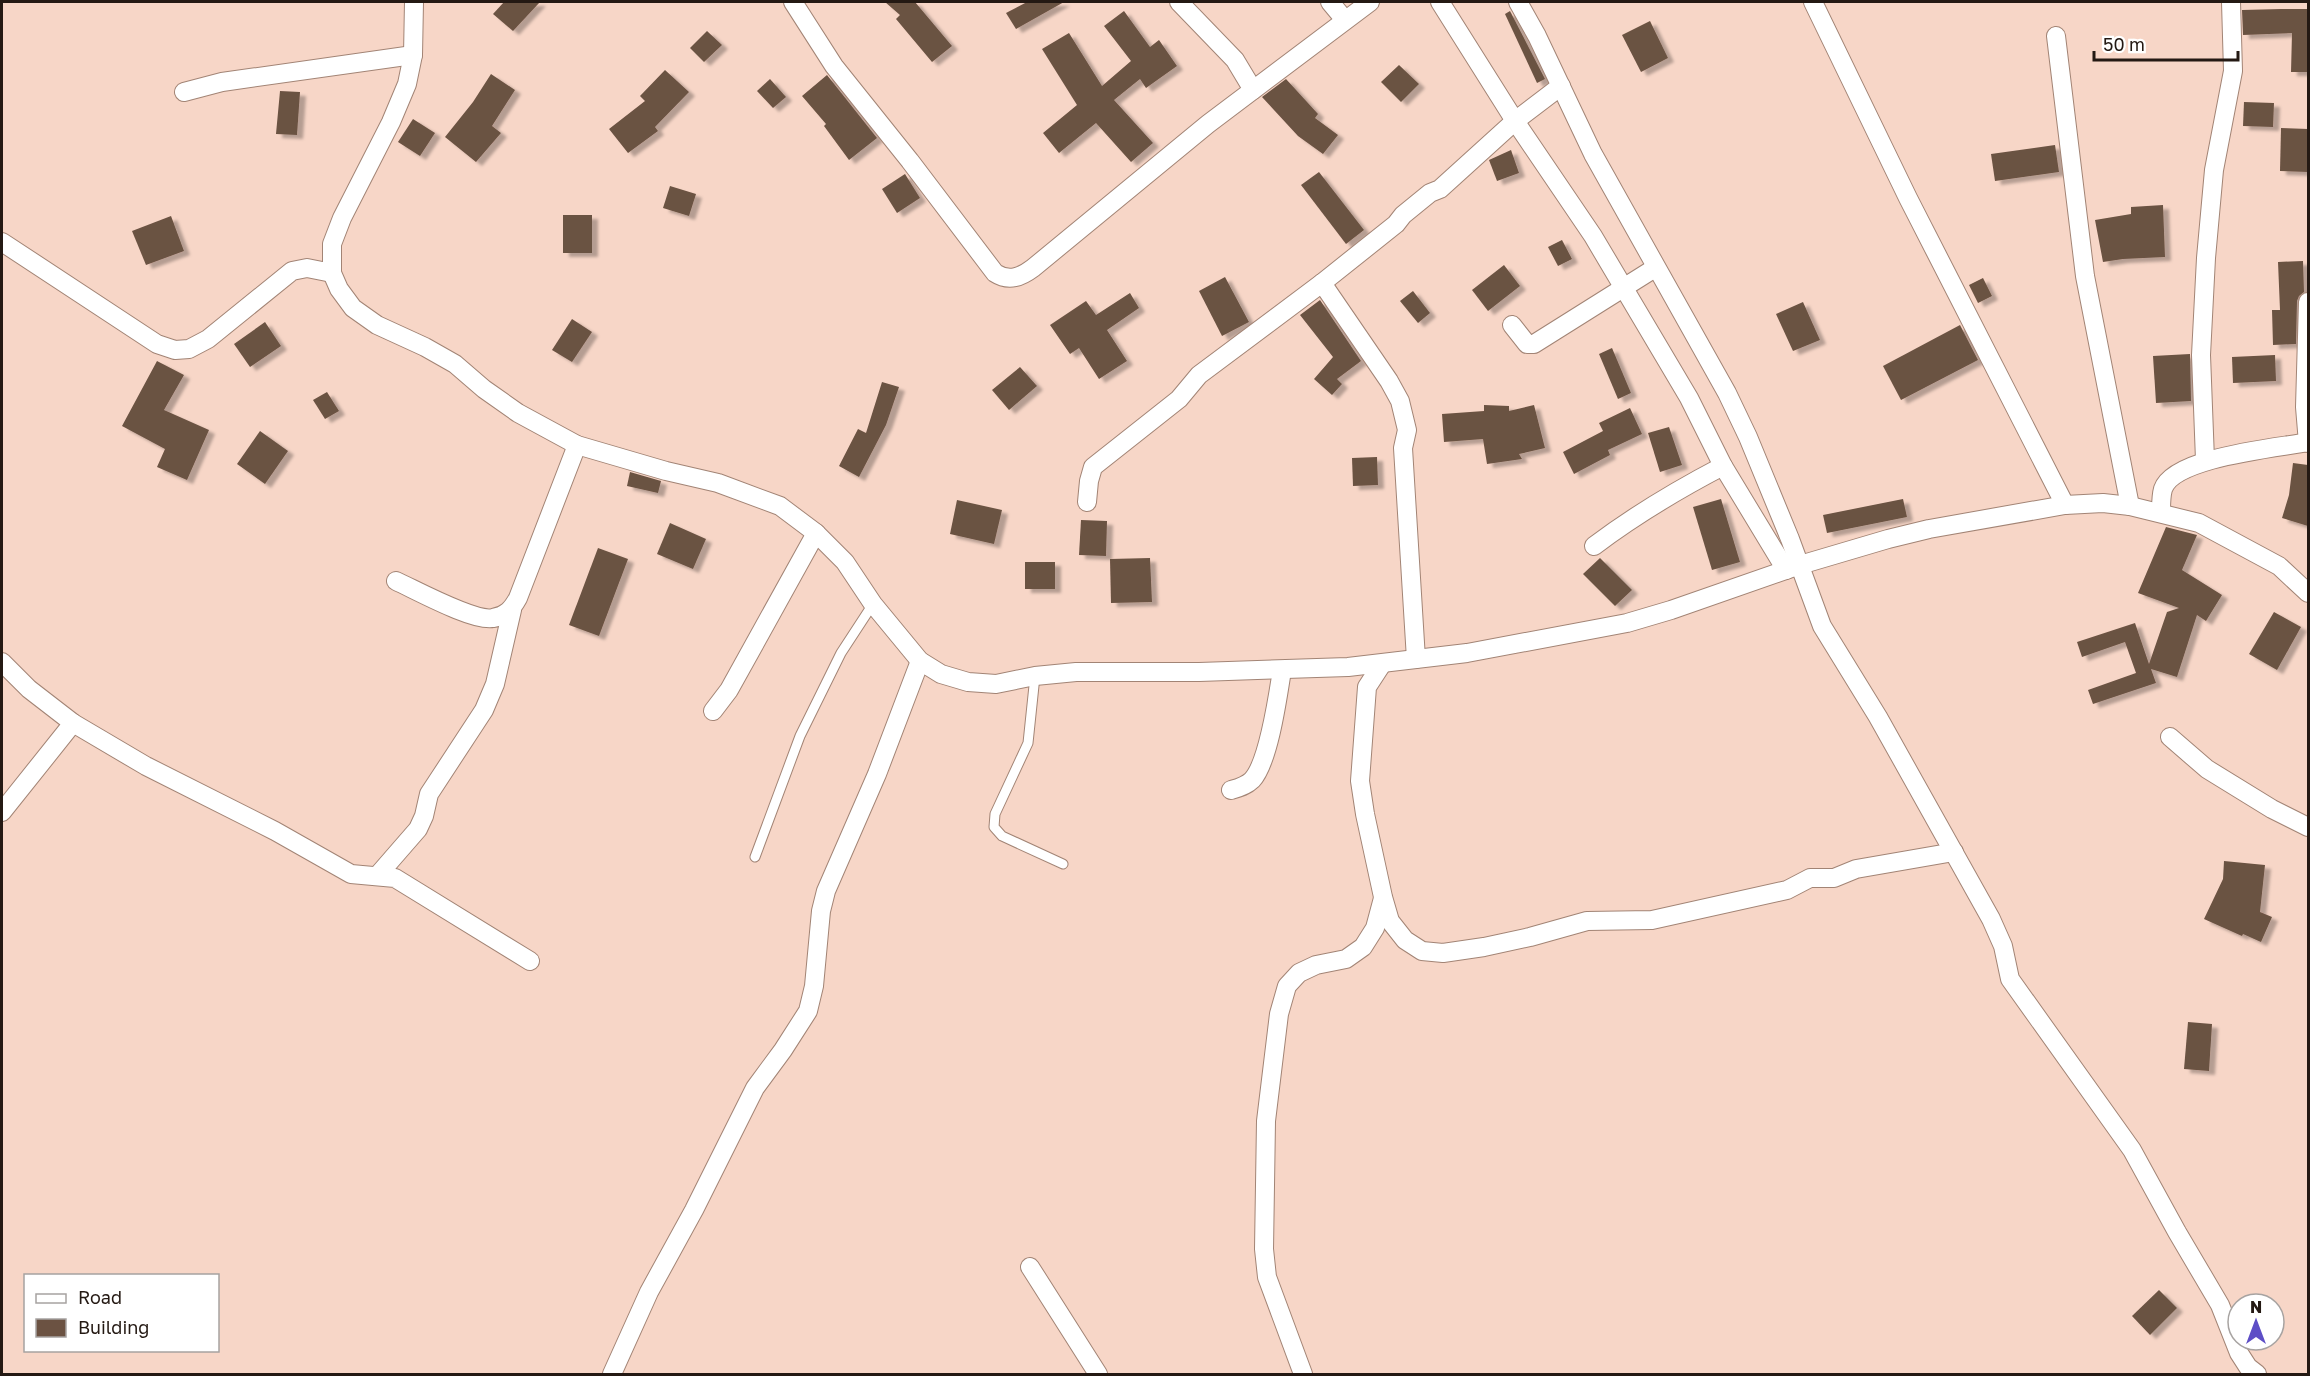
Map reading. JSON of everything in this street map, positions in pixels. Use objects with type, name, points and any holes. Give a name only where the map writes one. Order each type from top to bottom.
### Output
[{"type":"street","points":[[414,2],[414,55],[407,84],[342,218],[332,244],[332,273],[339,289],[353,308],[377,325],[455,364],[484,389],[518,413],[577,445],[751,494],[780,506],[816,533],[845,562],[873,604],[920,661],[941,674],[968,682],[996,684],[1035,676],[1087,672],[1348,667],[1467,653],[1627,623],[1887,539],[2065,504],[2103,503],[2130,506],[2199,523],[2279,566],[2308,593]]},
{"type":"street","points":[[793,2],[855,94],[910,161],[995,273],[1006,278],[1019,277],[1034,268],[1208,124],[1370,2]]},
{"type":"street","points":[[1179,2],[1235,60],[1253,90]]},
{"type":"street","points":[[1330,2],[1345,20]]},
{"type":"street","points":[[1440,2],[1515,121],[1593,236],[1689,398],[1723,466],[1793,568]]},
{"type":"street","points":[[1518,2],[1593,154],[1728,393],[1748,437],[1793,568],[1822,626],[1878,717],[1999,934],[2010,979],[2132,1150],[2176,1232],[2220,1305],[2239,1353],[2248,1367],[2257,1374]]},
{"type":"street","points":[[1813,2],[1908,198],[2065,504]]},
{"type":"street","points":[[2205,460],[2201,355],[2206,258],[2214,170],[2233,71],[2231,2]]},
{"type":"street","points":[[2056,36],[2085,276],[2130,506]]},
{"type":"street","points":[[184,92],[222,82],[414,55]]},
{"type":"street","points":[[1087,502],[1093,467],[1179,399],[1199,375],[1322,283],[1396,224],[1403,215],[1469,164],[1515,121],[1561,86]]},
{"type":"street","points":[[2,242],[157,344],[175,350],[189,349],[208,339],[292,271],[307,267],[332,273]]},
{"type":"street","points":[[1512,325],[1527,344],[1534,344],[1655,267]]},
{"type":"street","points":[[1322,283],[1389,381],[1405,416],[1407,430],[1403,448],[1416,659]]},
{"type":"street","points":[[2161,512],[2163,489],[2174,475],[2205,460],[2308,442],[2305,387],[2308,302]]},
{"type":"street","points":[[378,875],[418,829],[424,816],[429,794],[484,710],[495,684],[512,610],[577,445]]},
{"type":"street","points":[[1594,546],[1660,499],[1723,466]]},
{"type":"street","points":[[713,711],[729,690],[816,533]]},
{"type":"street","points":[[396,581],[464,612],[491,619],[503,616],[512,610]]},
{"type":"street","points":[[612,1374],[649,1292],[694,1210],[755,1088],[808,1011],[814,986],[825,891],[877,774],[920,661]]},
{"type":"street","points":[[2,662],[29,689],[73,723],[146,766],[275,831],[351,874],[395,878],[530,961]]},
{"type":"street","points":[[1382,664],[1366,687],[1360,781],[1365,814],[1390,921],[1405,940],[1422,951],[1443,953],[1530,937],[1587,921],[1652,920],[1787,890],[1810,878],[1834,878],[1856,869],[1954,852]]},
{"type":"street","points":[[1348,667],[1366,687]]},
{"type":"street","points":[[1230,790],[1242,787],[1252,780],[1258,771],[1270,735],[1282,670]]},
{"type":"street","points":[[2,812],[73,723]]},
{"type":"street","points":[[2170,737],[2207,769],[2272,809],[2308,827]]},
{"type":"street","points":[[1925,856],[1938,824]]},
{"type":"street","points":[[1304,1374],[1267,1277],[1264,1249],[1266,1121],[1279,1014],[1287,986],[1299,973],[1316,965],[1346,959],[1363,947],[1375,928],[1383,897]]},
{"type":"street","points":[[1030,1267],[1098,1374]]},
{"type":"lane","points":[[755,857],[800,736],[841,653],[873,604]]},
{"type":"lane","points":[[1035,676],[1028,743],[995,814],[994,826],[1002,836],[1064,864]]},
{"type":"building","points":[[504,2],[540,2],[513,31],[493,14]]},
{"type":"building","points":[[885,2],[915,2],[952,46],[932,62],[896,19],[900,15]]},
{"type":"building","points":[[1027,2],[1064,2],[1016,29],[1006,13]]},
{"type":"building","points":[[2308,9],[2308,72],[2291,72],[2292,33],[2243,35],[2242,10]]},
{"type":"building","points":[[1124,11],[1150,47],[1159,40],[1177,66],[1146,88],[1140,79],[1114,100],[1153,143],[1131,162],[1096,123],[1059,153],[1043,133],[1077,105],[1042,49],[1069,33],[1102,86],[1131,61],[1104,26]]},
{"type":"building","points":[[1510,11],[1545,79],[1537,83],[1505,14]]},
{"type":"building","points":[[1650,21],[1668,58],[1641,72],[1622,35]]},
{"type":"building","points":[[707,31],[722,45],[704,62],[690,48]]},
{"type":"building","points":[[1399,65],[1419,84],[1401,102],[1381,82]]},
{"type":"building","points":[[665,70],[689,92],[655,127],[658,131],[628,153],[609,129],[645,101],[640,96]]},
{"type":"building","points":[[491,74],[515,90],[492,126],[501,133],[476,162],[445,137],[473,102]]},
{"type":"building","points":[[827,75],[877,138],[849,160],[824,126],[826,124],[802,96]]},
{"type":"building","points":[[770,79],[786,97],[773,108],[757,91]]},
{"type":"building","points":[[1286,79],[1318,114],[1315,118],[1338,135],[1323,154],[1298,136],[1262,97]]},
{"type":"building","points":[[280,91],[300,92],[297,135],[276,134]]},
{"type":"building","points":[[2244,102],[2274,103],[2273,127],[2243,126]]},
{"type":"building","points":[[413,119],[435,133],[420,156],[398,142]]},
{"type":"building","points":[[2281,128],[2308,129],[2308,172],[2280,171]]},
{"type":"building","points":[[2055,145],[2059,172],[1995,181],[1991,154]]},
{"type":"building","points":[[1511,150],[1519,173],[1497,181],[1489,160]]},
{"type":"building","points":[[1319,172],[1364,230],[1346,244],[1301,185]]},
{"type":"building","points":[[905,174],[920,198],[897,213],[882,189]]},
{"type":"building","points":[[670,186],[696,194],[689,216],[663,208]]},
{"type":"building","points":[[2163,205],[2165,257],[2103,262],[2095,220],[2131,214],[2131,207]]},
{"type":"building","points":[[563,215],[592,215],[592,253],[563,253]]},
{"type":"building","points":[[171,216],[184,251],[146,265],[132,231]]},
{"type":"building","points":[[1562,240],[1572,259],[1558,266],[1548,247]]},
{"type":"building","points":[[2303,261],[2304,292],[2297,301],[2296,344],[2273,345],[2272,310],[2280,310],[2278,262]]},
{"type":"building","points":[[1504,265],[1520,286],[1488,311],[1472,290]]},
{"type":"building","points":[[1225,277],[1249,322],[1222,336],[1199,291]]},
{"type":"building","points":[[1983,278],[1992,296],[1978,303],[1969,285]]},
{"type":"building","points":[[1413,291],[1430,313],[1418,323],[1400,301]]},
{"type":"building","points":[[1130,293],[1139,308],[1107,330],[1127,361],[1099,379],[1079,348],[1070,354],[1050,325],[1086,301],[1096,315]]},
{"type":"building","points":[[1320,300],[1361,361],[1337,379],[1342,384],[1332,395],[1314,379],[1333,357],[1300,315]]},
{"type":"building","points":[[1803,302],[1820,340],[1793,351],[1776,314]]},
{"type":"building","points":[[572,319],[592,332],[572,362],[552,350]]},
{"type":"building","points":[[265,322],[281,346],[250,367],[234,344]]},
{"type":"building","points":[[1960,325],[1978,360],[1901,400],[1883,366]]},
{"type":"building","points":[[1612,348],[1631,393],[1618,399],[1599,354]]},
{"type":"building","points":[[2190,354],[2191,401],[2156,403],[2153,356]]},
{"type":"building","points":[[2275,355],[2276,381],[2233,383],[2232,357]]},
{"type":"building","points":[[157,361],[184,375],[164,410],[209,430],[187,480],[157,467],[165,449],[122,426]]},
{"type":"building","points":[[1020,367],[1037,386],[1009,410],[992,390]]},
{"type":"building","points":[[882,382],[899,387],[886,425],[859,477],[839,466],[858,429],[866,433]]},
{"type":"building","points":[[327,392],[339,411],[325,419],[313,400]]},
{"type":"building","points":[[1484,405],[1509,406],[1509,411],[1534,405],[1545,448],[1519,454],[1522,459],[1487,464],[1483,439],[1444,442],[1442,414],[1484,411]]},
{"type":"building","points":[[1630,408],[1642,434],[1608,450],[1610,455],[1574,474],[1563,452],[1603,431],[1599,423]]},
{"type":"building","points":[[1669,427],[1682,465],[1660,472],[1648,433]]},
{"type":"building","points":[[260,431],[288,451],[265,484],[237,464]]},
{"type":"building","points":[[1377,457],[1378,485],[1353,486],[1352,458]]},
{"type":"building","points":[[2293,463],[2308,465],[2308,526],[2282,518],[2289,495]]},
{"type":"building","points":[[630,472],[661,481],[658,493],[627,486]]},
{"type":"building","points":[[1721,499],[1740,562],[1712,570],[1693,507]]},
{"type":"building","points":[[1903,499],[1907,517],[1827,533],[1823,515]]},
{"type":"building","points":[[957,500],[1002,510],[994,544],[950,534]]},
{"type":"building","points":[[1081,520],[1107,521],[1106,556],[1079,555]]},
{"type":"building","points":[[670,523],[706,539],[693,569],[657,554]]},
{"type":"building","points":[[2166,527],[2197,535],[2182,570],[2222,595],[2206,621],[2197,615],[2177,677],[2151,669],[2156,683],[2093,704],[2088,690],[2136,673],[2125,642],[2082,657],[2077,642],[2135,623],[2149,664],[2167,612],[2179,608],[2138,593]]},
{"type":"building","points":[[598,548],[628,559],[599,636],[569,625]]},
{"type":"building","points":[[1150,558],[1152,602],[1111,603],[1110,559]]},
{"type":"building","points":[[1600,558],[1632,590],[1615,606],[1583,574]]},
{"type":"building","points":[[1025,562],[1055,562],[1055,589],[1025,589]]},
{"type":"building","points":[[2274,612],[2301,627],[2277,670],[2249,654]]},
{"type":"building","points":[[2224,861],[2265,865],[2260,912],[2272,917],[2261,942],[2204,919],[2223,879]]},
{"type":"building","points":[[2188,1022],[2212,1024],[2209,1071],[2184,1069]]},
{"type":"building","points":[[2159,1290],[2177,1308],[2150,1335],[2132,1316]]}]
